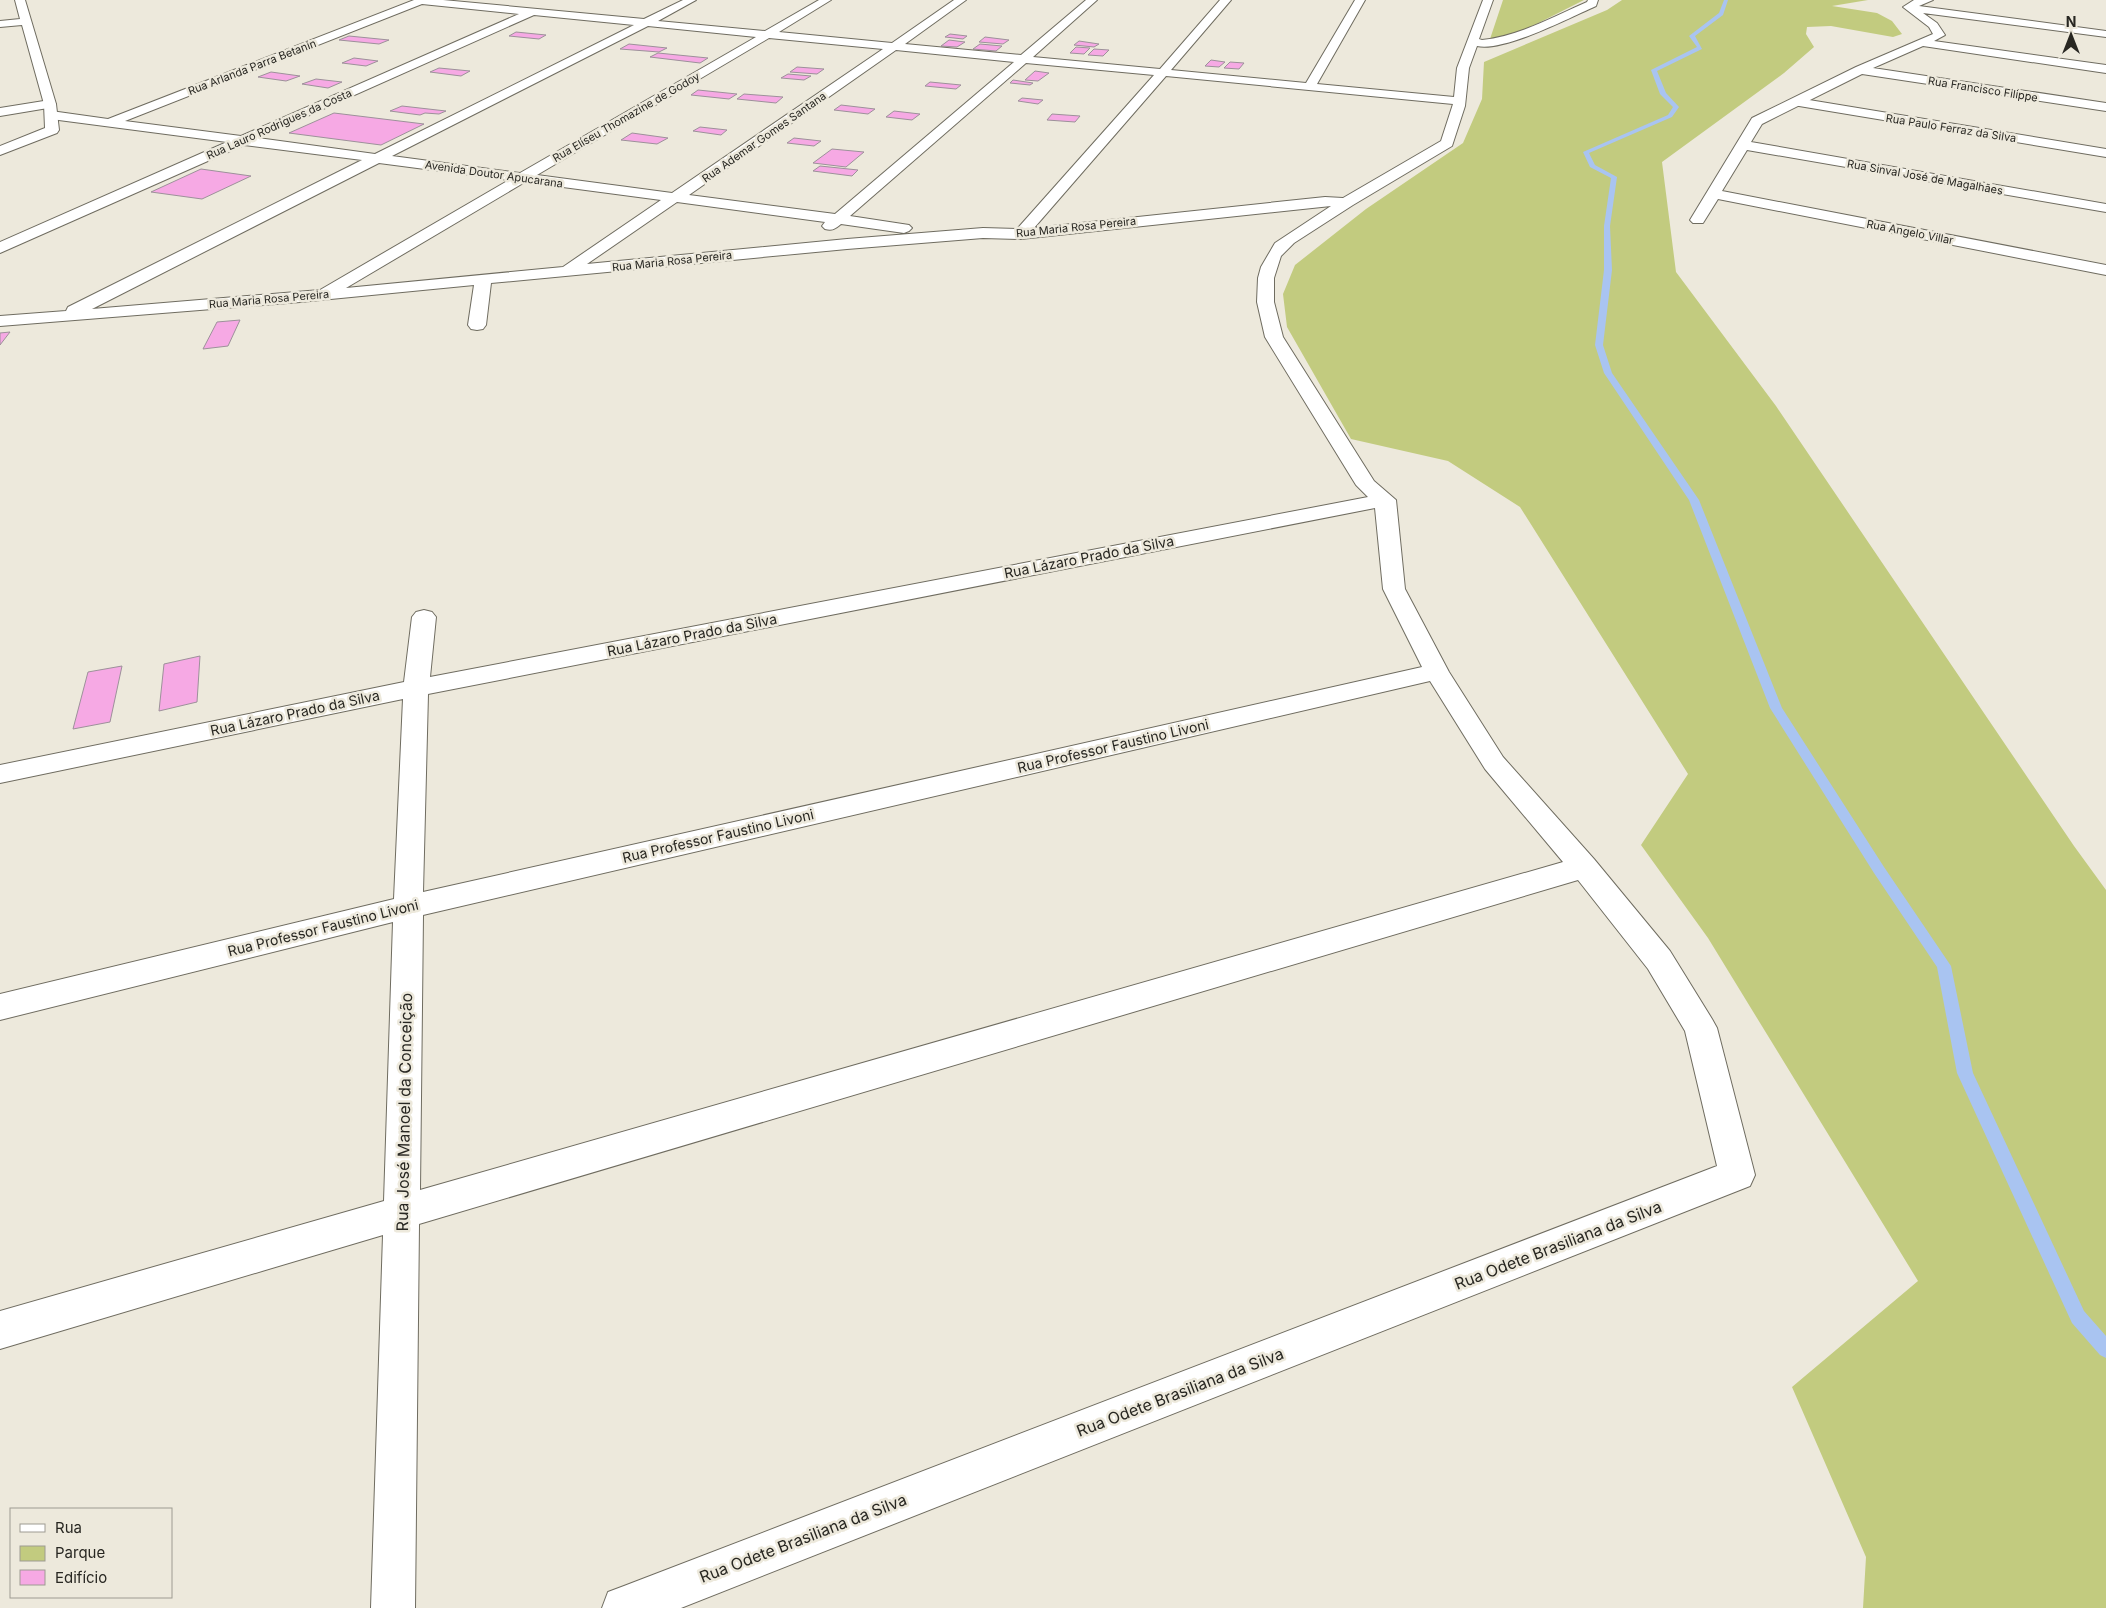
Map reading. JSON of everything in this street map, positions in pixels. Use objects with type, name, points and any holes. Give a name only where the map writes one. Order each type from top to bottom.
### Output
[{"type":"street","points":[[20,0],[54,120]]},
{"type":"street","points":[[422,0],[1459,101]]},
{"type":"street","name":"Rua Arlanda Parra Betanin","points":[[90,130],[422,0]]},
{"type":"street","name":"Rua Lauro Rodrigues da Costa","points":[[0,248],[558,0]]},
{"type":"street","points":[[67,316],[87,304],[691,0]]},
{"type":"street","name":"Rua Eliseu Thomazine de Godoy","points":[[321,295],[826,0]]},
{"type":"street","name":"Rua Ademar Gomes Santana","points":[[566,272],[652,212],[676,198],[960,0]]},
{"type":"street","points":[[847,244],[839,238],[815,233],[837,219],[1092,0]]},
{"type":"street","points":[[1021,234],[1226,0]]},
{"type":"street","points":[[1310,86],[1360,0]]},
{"type":"street","points":[[0,1330],[1584,867],[1494,763],[1437,672],[1394,589],[1392,550],[1385,500],[1366,485],[1274,337],[1265,305],[1268,274],[1281,246],[1344,203],[1448,143],[1459,101],[1464,64],[1488,0]]},
{"type":"street","points":[[1464,64],[1519,35],[1592,4],[1593,0]]},
{"type":"street","points":[[1908,7],[1928,0]]},
{"type":"street","points":[[1908,7],[2106,34]]},
{"type":"street","points":[[1698,220],[1757,121],[1860,70],[1938,35],[1934,25],[1908,7]]},
{"type":"street","points":[[0,24],[25,22]]},
{"type":"street","points":[[1473,41],[1480,44],[1489,43],[1519,35]]},
{"type":"street","points":[[1923,43],[2106,69]]},
{"type":"street","name":"Rua Francisco Filippe","points":[[1860,70],[2106,107]]},
{"type":"street","name":"Rua Paulo Ferraz da Silva","points":[[1797,102],[2106,153]]},
{"type":"street","points":[[0,112],[54,120]]},
{"type":"street","points":[[0,151],[54,120]]},
{"type":"street","name":"Avenida Doutor Apucarana","points":[[54,120],[108,123],[245,140],[916,230],[937,237]]},
{"type":"street","name":"Rua Sinval José de Magalhães","points":[[1744,145],[2106,208]]},
{"type":"street","points":[[187,148],[240,156]]},
{"type":"street","points":[[324,167],[378,174]]},
{"type":"street","name":"Avenida Doutor Apucarana","points":[[478,188],[524,194]]},
{"type":"street","name":"Rua Angelo Villar","points":[[1714,194],[2106,270]]},
{"type":"street","name":"Rua Maria Rosa Pereira","points":[[0,321],[321,295],[847,244],[983,233],[1021,234],[1325,201],[1344,203]]},
{"type":"street","points":[[630,209],[671,214]]},
{"type":"street","points":[[477,325],[483,279]]},
{"type":"street","name":"Rua Lázaro Prado da Silva","points":[[0,774],[416,688],[1385,500]]},
{"type":"street","name":"Rua José Manoel da Conceição","points":[[393,1608],[408,907],[416,688],[424,617]]},
{"type":"street","name":"Rua Professor Faustino Livoni","points":[[0,1008],[408,907],[1437,672]]},
{"type":"street","name":"Rua Odete Brasiliana da Silva","points":[[624,1608],[1737,1175],[1701,1028],[1659,960],[1584,867]]},
{"type":"green space","points":[[1503,0],[1584,0],[1503,41],[1490,39]]},
{"type":"green space","points":[[1622,0],[1868,0],[1832,6],[1877,13],[1892,21],[1902,34],[1893,37],[1831,26],[1807,27],[1806,34],[1814,47],[1784,73],[1662,162],[1676,272],[1776,406],[2074,846],[2106,890],[2106,1608],[1863,1608],[1866,1557],[1792,1387],[1918,1281],[1708,938],[1641,845],[1688,774],[1520,507],[1448,461],[1351,439],[1287,327],[1283,294],[1295,265],[1366,209],[1463,143],[1482,99],[1484,62],[1607,10]]},
{"type":"building","points":[[516,32],[546,35],[539,39],[509,36]]},
{"type":"building","points":[[950,34],[967,36],[963,39],[945,37]]},
{"type":"building","points":[[349,36],[389,40],[379,44],[339,40]]},
{"type":"building","points":[[985,37],[1009,40],[1003,44],[979,42]]},
{"type":"building","points":[[949,40],[965,42],[957,47],[941,46]]},
{"type":"building","points":[[1079,41],[1099,44],[1094,47],[1074,45]]},
{"type":"building","points":[[629,44],[667,48],[659,52],[620,49]]},
{"type":"building","points":[[980,44],[1002,46],[996,51],[973,49]]},
{"type":"building","points":[[1076,47],[1090,48],[1084,54],[1070,53]]},
{"type":"building","points":[[1094,49],[1109,50],[1103,56],[1088,55]]},
{"type":"building","points":[[658,53],[708,58],[700,63],[650,57]]},
{"type":"building","points":[[354,58],[378,61],[366,66],[342,63]]},
{"type":"building","points":[[1211,60],[1225,62],[1219,67],[1205,66]]},
{"type":"building","points":[[1230,62],[1244,63],[1239,69],[1224,68]]},
{"type":"building","points":[[797,67],[824,69],[817,74],[790,72]]},
{"type":"building","points":[[439,68],[470,71],[461,76],[430,72]]},
{"type":"building","points":[[1035,71],[1049,73],[1038,81],[1025,80]]},
{"type":"building","points":[[271,72],[300,76],[286,81],[258,77]]},
{"type":"building","points":[[788,74],[811,76],[804,80],[781,78]]},
{"type":"building","points":[[316,79],[342,82],[328,88],[302,84]]},
{"type":"building","points":[[1013,80],[1033,83],[1030,85],[1010,83]]},
{"type":"building","points":[[930,82],[961,85],[956,89],[925,86]]},
{"type":"building","points":[[698,90],[737,94],[729,99],[691,95]]},
{"type":"building","points":[[744,94],[783,97],[776,103],[737,99]]},
{"type":"building","points":[[1022,98],[1043,100],[1038,104],[1018,101]]},
{"type":"building","points":[[841,105],[875,109],[868,114],[834,110]]},
{"type":"building","points":[[402,106],[446,111],[439,114],[425,113],[420,115],[390,111]]},
{"type":"building","points":[[894,111],[920,114],[912,120],[886,117]]},
{"type":"building","points":[[334,113],[424,124],[381,145],[289,133]]},
{"type":"building","points":[[1052,114],[1080,116],[1075,122],[1047,120]]},
{"type":"building","points":[[700,127],[727,130],[721,135],[693,131]]},
{"type":"building","points":[[632,133],[668,138],[657,144],[621,140]]},
{"type":"building","points":[[794,138],[821,141],[814,146],[787,143]]},
{"type":"building","points":[[832,149],[864,152],[846,167],[813,163]]},
{"type":"building","points":[[820,166],[858,170],[852,176],[813,171]]},
{"type":"building","points":[[201,169],[251,176],[202,199],[151,192]]},
{"type":"building","points":[[240,320],[228,346],[203,349],[217,322]]},
{"type":"building","points":[[10,332],[0,345],[0,333]]},
{"type":"building","points":[[200,656],[197,702],[159,711],[164,664]]},
{"type":"building","points":[[122,666],[110,722],[73,729],[88,672]]},
{"type":"waterway","points":[[1726,0],[1721,14],[1692,36],[1700,48],[1654,70],[1663,94],[1676,107],[1670,116],[1586,152],[1592,166],[1614,177],[1607,226],[1608,270],[1599,345],[1608,373],[1694,500],[1776,708],[1879,870],[1944,966],[1965,1073],[2078,1317],[2106,1349]]}]
